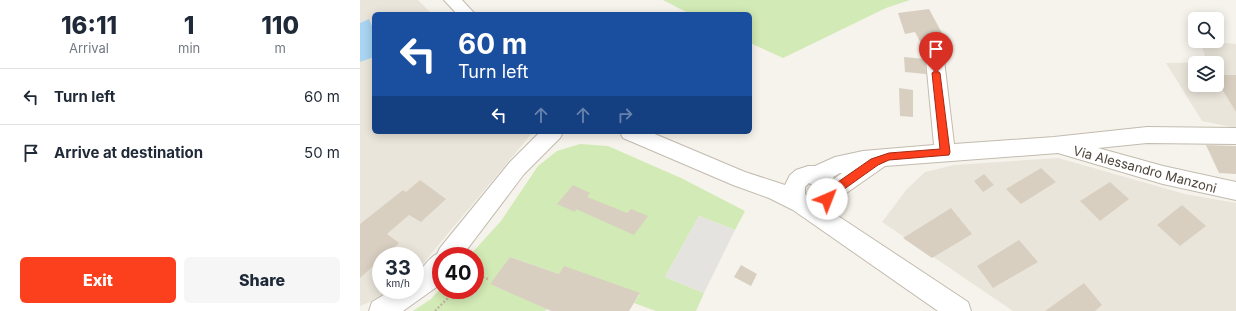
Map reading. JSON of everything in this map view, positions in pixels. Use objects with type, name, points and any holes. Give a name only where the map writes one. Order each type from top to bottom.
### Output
[{"type":"street","points":[[452,0],[465,12]]},
{"type":"street","points":[[935,60],[945,152]]},
{"type":"street","points":[[455,247],[516,168],[551,134]]},
{"type":"street","name":"Via Alessandro Manzoni","points":[[635,134],[740,179],[762,186],[803,205],[876,255]]},
{"type":"street","points":[[1138,136],[1131,143],[1138,158],[1164,175]]},
{"type":"street","name":"Via Alessandro Manzoni","points":[[762,186],[789,184],[844,163],[863,158],[1054,145],[1138,136],[1236,136]]},
{"type":"street","name":"Via Alessandro Manzoni","points":[[1054,145],[1164,175],[1236,192]]},
{"type":"street","name":"Via Alessandro Manzoni","points":[[828,196],[870,164],[889,156]]},
{"type":"street","points":[[828,196],[823,203],[817,206],[803,205],[795,198],[794,187],[807,178],[827,184],[828,196],[856,234],[876,255],[959,311]]},
{"type":"street","points":[[424,282],[432,275]]},
{"type":"street","points":[[381,311],[400,299]]},
{"type":"path","points":[[484,277],[488,279]]},
{"type":"path","points":[[435,311],[447,299]]},
{"type":"shaded area","points":[[360,0],[418,0],[430,12],[372,12],[372,134],[531,134],[437,247],[432,247],[432,253],[424,262],[424,247],[372,247],[372,299],[378,299],[360,306]]},
{"type":"shaded area","points":[[1224,43],[1236,44],[1236,128],[1202,121],[1166,63],[1188,62],[1188,92],[1224,92],[1224,56],[1205,56],[1203,48],[1224,48]]},
{"type":"shaded area","points":[[1058,158],[1185,194],[1236,203],[1236,311],[1013,311],[882,222],[907,189],[925,172],[954,165]]},
{"type":"shaded area","points":[[699,216],[735,230],[704,293],[665,277]]},
{"type":"green space","points":[[663,0],[910,0],[886,8],[783,58],[752,44],[752,12],[686,12]]},
{"type":"green space","points":[[580,144],[608,146],[681,178],[745,211],[735,230],[699,216],[665,277],[704,293],[696,311],[656,311],[634,303],[640,294],[559,274],[510,257],[491,284],[547,309],[545,311],[413,311],[432,298],[484,299],[484,247],[477,247],[501,221],[538,166],[557,151]]},
{"type":"water","points":[[369,19],[372,26],[372,58],[360,62],[360,23]]},
{"type":"building","points":[[929,9],[942,33],[943,42],[923,47],[915,32],[905,34],[898,13]]},
{"type":"building","points":[[904,57],[925,59],[926,74],[905,72]]},
{"type":"building","points":[[1224,75],[1236,75],[1236,112],[1224,92]]},
{"type":"building","points":[[899,88],[913,90],[913,117],[900,116]]},
{"type":"building","points":[[1206,145],[1236,146],[1236,174],[1219,173]]},
{"type":"building","points":[[1041,168],[1056,182],[1021,204],[1006,189]]},
{"type":"building","points":[[984,174],[994,185],[983,192],[974,181]]},
{"type":"building","points":[[420,180],[446,199],[421,222],[409,215],[387,234],[399,243],[395,247],[372,247],[372,267],[360,278],[360,224],[403,190],[406,192]]},
{"type":"building","points":[[1110,182],[1129,199],[1100,221],[1080,201]]},
{"type":"building","points":[[573,185],[590,193],[587,197],[627,213],[631,209],[648,216],[634,235],[576,209],[575,212],[557,204]]},
{"type":"building","points":[[1182,205],[1206,226],[1180,246],[1157,225]]},
{"type":"building","points":[[951,208],[972,234],[932,258],[903,238]]},
{"type":"building","points":[[1019,240],[1038,262],[993,288],[977,266]]},
{"type":"building","points":[[510,257],[559,274],[564,266],[640,293],[629,311],[551,311],[490,284]]},
{"type":"building","points":[[741,265],[757,274],[751,286],[734,277]]},
{"type":"building","points":[[1084,283],[1102,305],[1095,311],[1045,311]]},
{"type":"route","points":[[827,199],[829,194],[852,176],[874,162],[889,156],[945,152],[936,73]]}]
